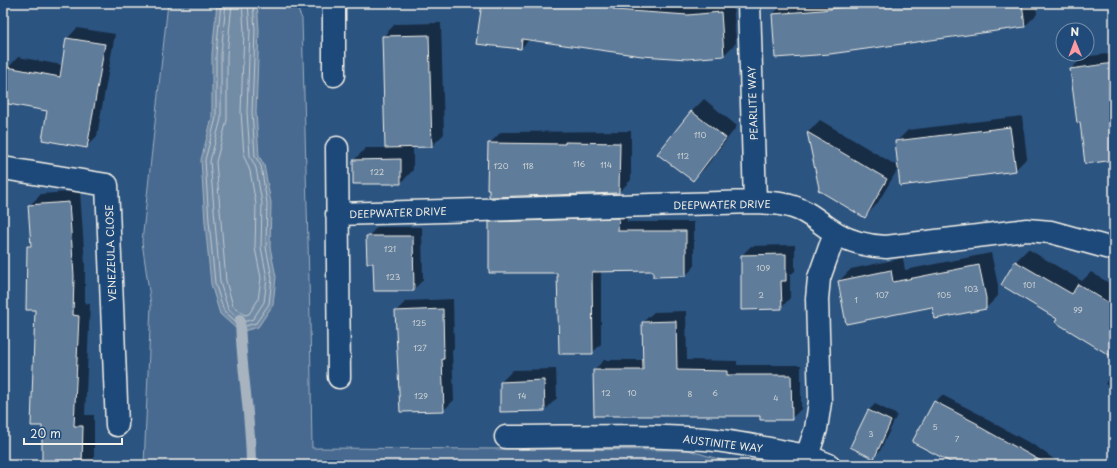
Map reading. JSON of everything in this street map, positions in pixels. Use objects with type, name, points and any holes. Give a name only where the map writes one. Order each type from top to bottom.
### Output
[{"type":"street","points":[[334,3],[334,75]]},
{"type":"street","name":"PEARLITE WAY","points":[[749,3],[755,202]]},
{"type":"street","points":[[336,148],[338,377]]},
{"type":"street","name":"VENEZEULA CLOSE","points":[[3,168],[107,185],[117,425]]},
{"type":"street","name":"DEEPWATER DRIVE","points":[[337,214],[755,202],[781,204],[802,210],[821,221],[835,233],[858,243],[886,247],[1027,230],[1039,230],[1114,248]]},
{"type":"street","points":[[807,456],[816,429],[820,402],[816,299],[818,278],[835,233]]},
{"type":"street","name":"AUSTINITE WAY","points":[[506,437],[672,437],[706,439],[807,456],[829,465]]},
{"type":"shaded area","points":[[168,3],[295,3],[302,19],[312,448],[688,450],[738,465],[144,465],[151,305],[142,242]]},
{"type":"water","points":[[217,3],[257,3],[259,30],[256,112],[259,156],[264,165],[271,203],[270,247],[276,277],[273,305],[258,327],[240,332],[220,314],[211,284],[205,222],[201,160],[212,118],[212,54]]},
{"type":"building","points":[[482,3],[589,3],[614,7],[614,10],[688,15],[721,12],[724,56],[687,59],[642,56],[522,39],[521,49],[476,44]]},
{"type":"building","points":[[873,3],[1022,3],[1025,27],[830,54],[775,58],[772,14],[822,10]]},
{"type":"building","points":[[429,35],[432,147],[385,148],[382,36]]},
{"type":"building","points":[[66,38],[105,44],[87,148],[42,140],[47,111],[3,103],[3,88],[7,67],[60,77]]},
{"type":"building","points":[[1114,63],[1114,160],[1085,164],[1080,122],[1077,123],[1070,69]]},
{"type":"building","points":[[691,111],[726,138],[693,181],[657,154]]},
{"type":"building","points":[[1010,127],[1016,171],[900,186],[895,141]]},
{"type":"building","points":[[807,132],[887,179],[865,218],[818,190],[819,188]]},
{"type":"building","points":[[565,142],[620,143],[619,193],[489,197],[489,189],[487,189],[488,143],[565,144]]},
{"type":"building","points":[[401,159],[401,184],[353,184],[353,160]]},
{"type":"building","points":[[69,202],[74,276],[73,315],[79,316],[74,426],[83,426],[82,465],[42,465],[42,426],[31,426],[35,310],[26,310],[27,246],[31,246],[28,205]]},
{"type":"building","points":[[619,218],[618,231],[686,231],[686,276],[653,277],[653,271],[592,272],[593,354],[559,354],[557,273],[489,273],[489,222]]},
{"type":"building","points":[[366,236],[413,236],[414,291],[374,291],[373,263],[367,263]]},
{"type":"building","points":[[786,254],[786,281],[781,281],[782,309],[741,310],[741,255]]},
{"type":"building","points":[[1015,261],[1072,294],[1078,284],[1114,306],[1114,358],[1055,322],[1057,319],[1001,285]]},
{"type":"building","points":[[979,265],[986,298],[986,309],[935,319],[932,307],[846,324],[838,281],[891,270],[893,282]]},
{"type":"building","points":[[443,309],[444,359],[442,359],[444,411],[400,412],[395,311]]},
{"type":"building","points":[[676,321],[677,370],[727,371],[727,375],[791,375],[792,420],[760,420],[760,416],[594,416],[593,370],[643,370],[642,322]]},
{"type":"building","points":[[544,380],[545,411],[500,412],[500,382]]},
{"type":"building","points":[[934,401],[978,424],[978,426],[1048,465],[956,465],[912,442]]},
{"type":"building","points":[[868,410],[891,421],[874,459],[850,447]]},
{"type":"waterway","points":[[240,319],[251,447],[251,465]]}]
